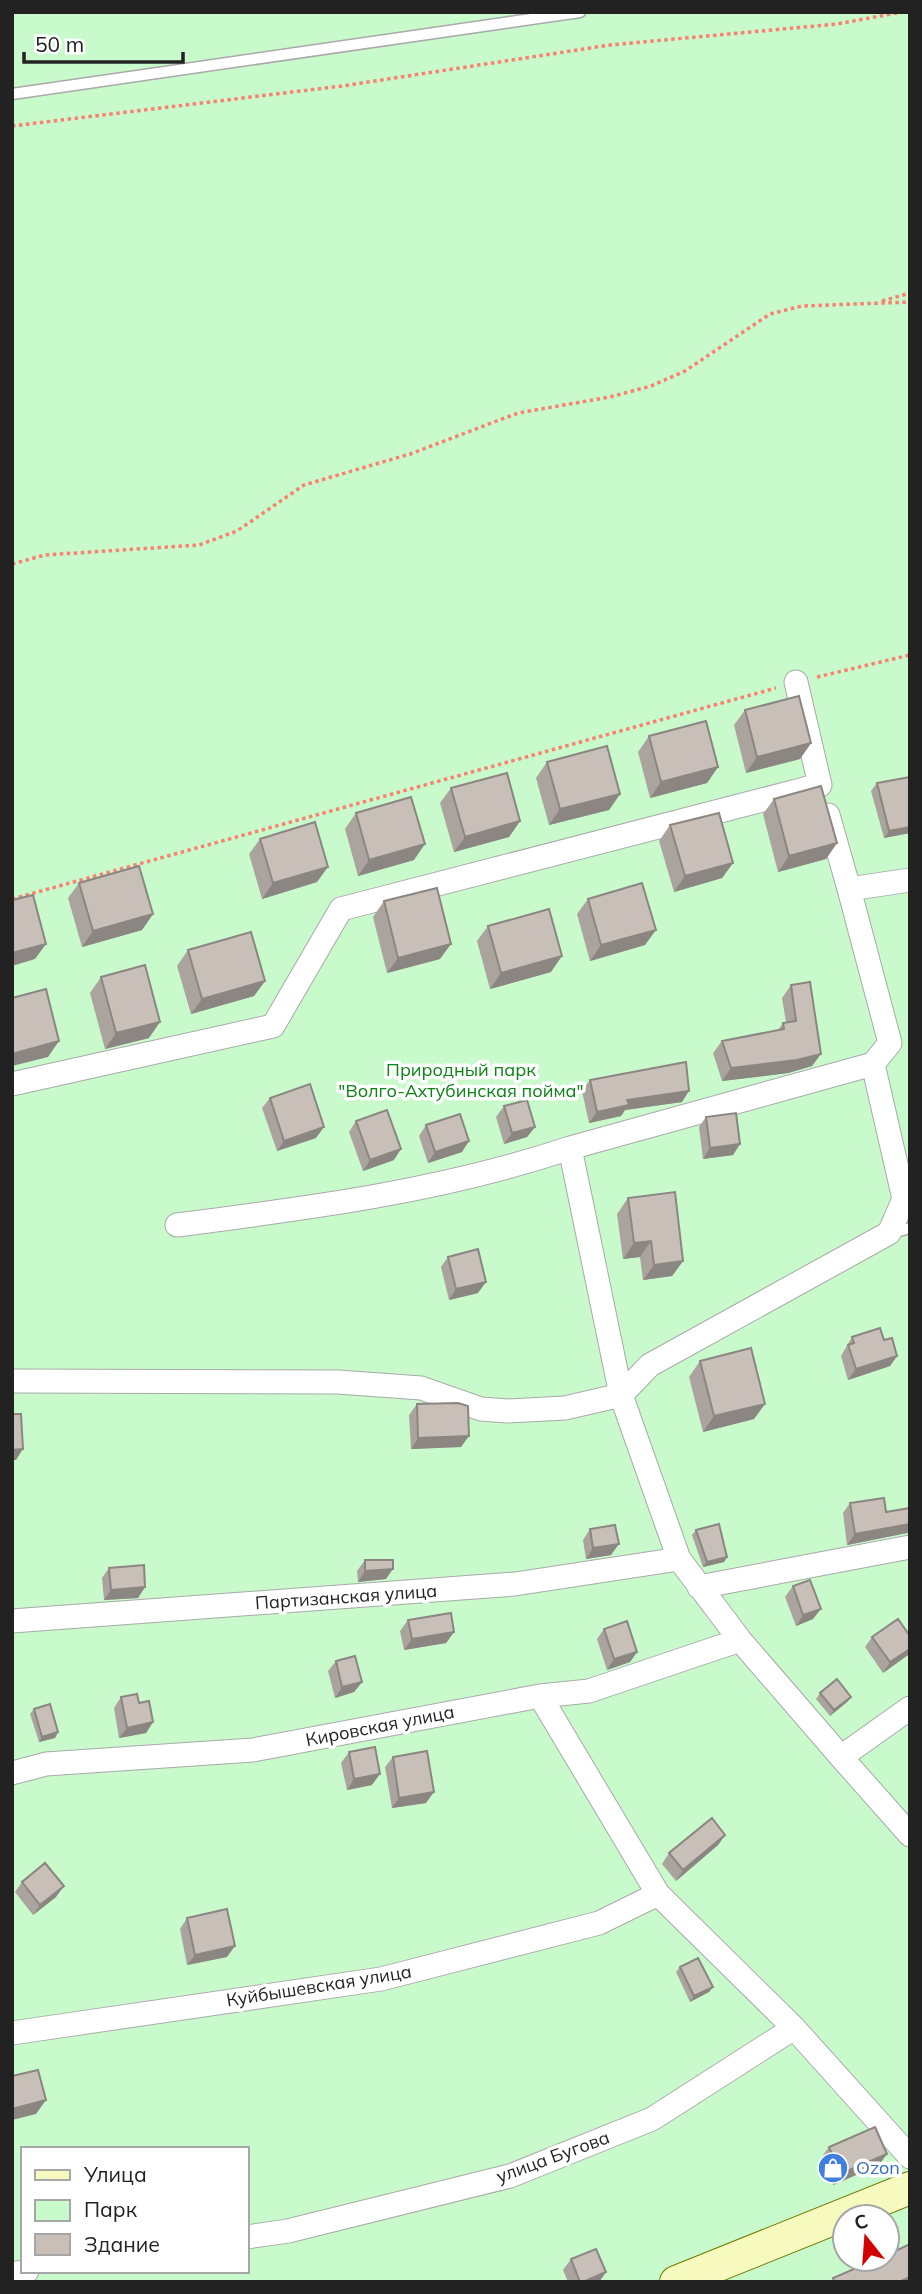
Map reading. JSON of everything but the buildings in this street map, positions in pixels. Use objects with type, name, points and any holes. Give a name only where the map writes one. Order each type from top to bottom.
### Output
[{"type":"street","points":[[177,1226],[343,1204],[501,1171],[570,1148],[873,1064],[890,1043],[820,785],[796,682]]},
{"type":"street","points":[[12,1084],[273,1026],[341,909],[820,785]]},
{"type":"street","points":[[849,889],[910,880]]},
{"type":"street","points":[[12,1381],[338,1381],[421,1388],[481,1409],[509,1411],[565,1408],[621,1395],[650,1365],[900,1231],[904,1199],[873,1064]]},
{"type":"street","points":[[570,1148],[621,1395],[679,1559],[740,1640],[910,1835]]},
{"type":"street","points":[[699,1587],[910,1547]]},
{"type":"street","name":"Партизанская улица","points":[[12,1621],[515,1584],[679,1559]]},
{"type":"street","name":"Кировская улица","points":[[12,1773],[46,1764],[253,1750],[540,1696],[589,1691],[740,1640]]},
{"type":"street","points":[[540,1696],[658,1894],[794,2028],[910,2157]]},
{"type":"street","points":[[842,1757],[910,1708]]},
{"type":"street","name":"Куйбышевская улица","points":[[12,2033],[381,1979],[599,1923],[658,1894]]},
{"type":"street","name":"улица Бугова","points":[[248,2237],[288,2231],[510,2176],[652,2119],[794,2028]]},
{"type":"street","points":[[676,2282],[910,2188]]},
{"type":"lane","points":[[12,94],[580,12]]},
{"type":"path","points":[[12,126],[342,86],[610,45],[837,24],[902,12]]},
{"type":"path","points":[[875,303],[910,293]]},
{"type":"path","points":[[12,564],[45,555],[137,551],[199,545],[221,539],[304,485],[410,454],[518,413],[599,399],[651,386],[685,371],[770,314],[802,306],[910,302]]},
{"type":"path","points":[[12,899],[796,682],[910,655]]},
{"type":"green space","name":"Природный парк \"Волго-Ахтубинская пойма\"","points":[[12,12],[910,12],[910,2282],[12,2282]]},
{"type":"place","name":"Ozon","points":[[833,2168]]}]
